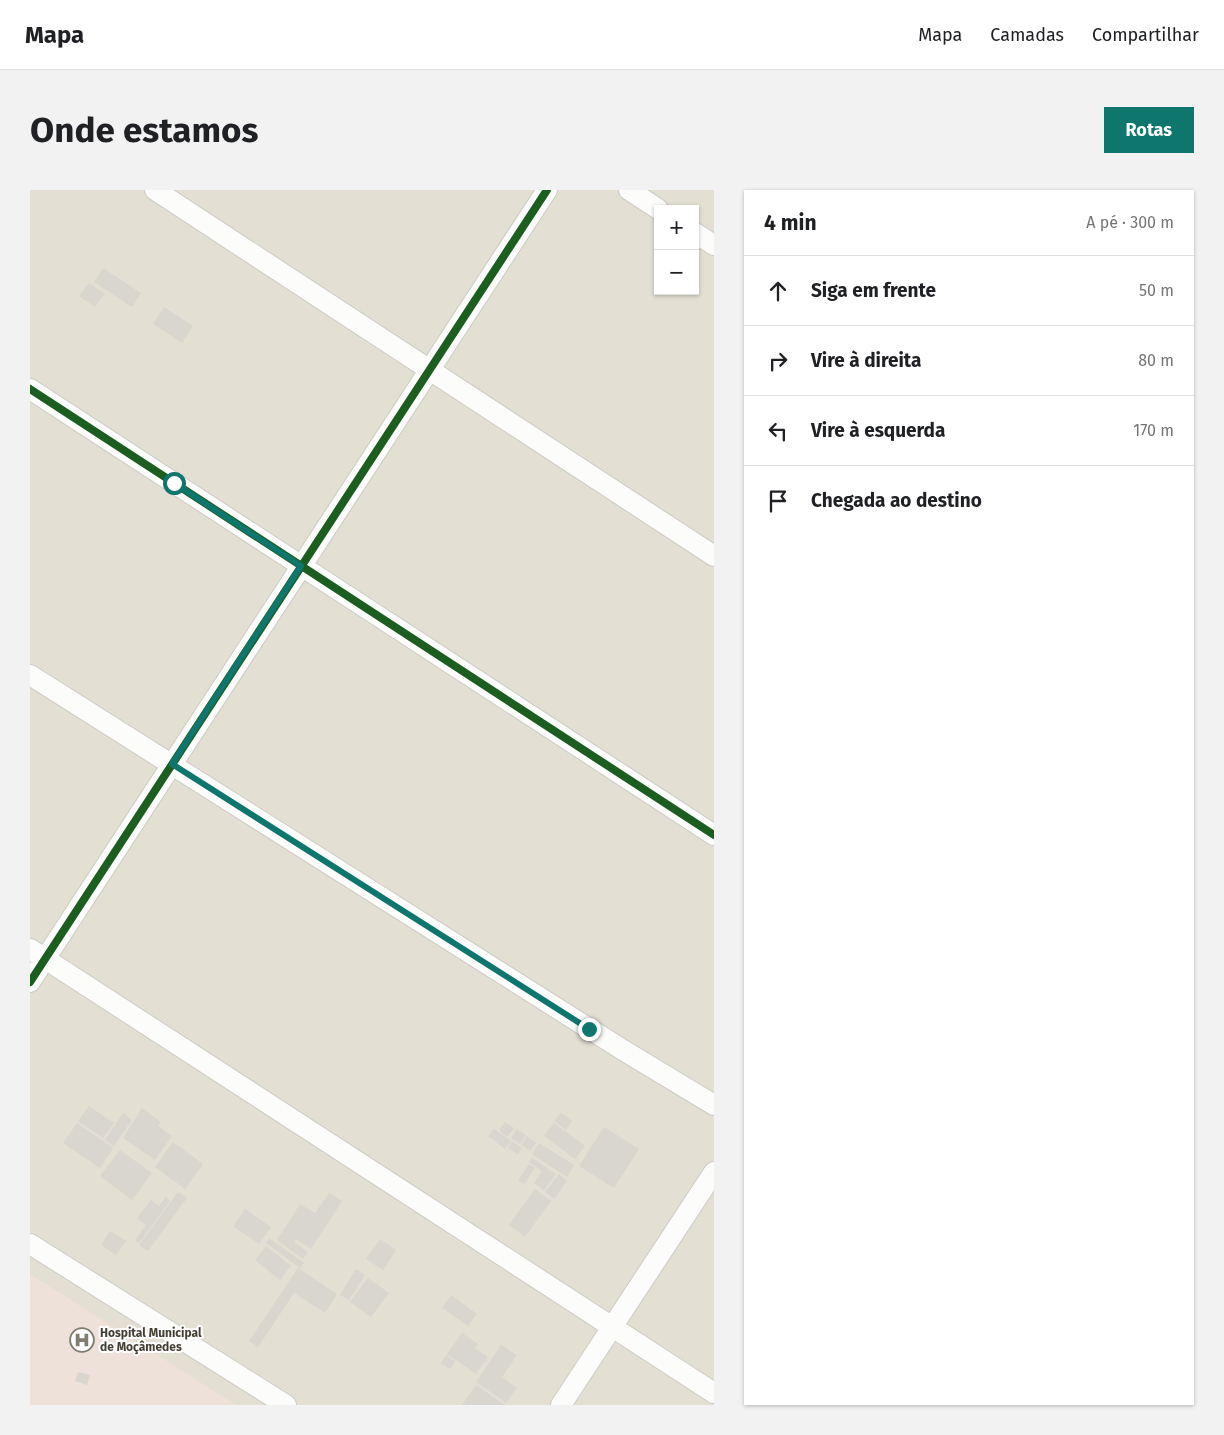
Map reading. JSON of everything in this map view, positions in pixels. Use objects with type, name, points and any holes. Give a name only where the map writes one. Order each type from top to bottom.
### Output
[{"type":"street","points":[[155,190],[714,556]]},
{"type":"street","points":[[30,982],[38,954],[172,764],[548,190]]},
{"type":"street","points":[[629,190],[654,206]]},
{"type":"street","points":[[699,236],[714,245]]},
{"type":"street","points":[[30,389],[714,834]]},
{"type":"street","points":[[30,675],[623,1050],[714,1105]]},
{"type":"street","points":[[38,954],[714,1393]]},
{"type":"street","points":[[562,1405],[714,1172]]},
{"type":"street","points":[[30,1244],[286,1405]]},
{"type":"shaded area","points":[[30,190],[714,190],[714,1405],[30,1405]]},
{"type":"shaded area","name":"Hospital Municipal de Moçâmedes","points":[[30,1274],[236,1405],[30,1405]]},
{"type":"building","points":[[103,268],[141,293],[132,307],[94,282]]},
{"type":"building","points":[[89,283],[104,294],[95,307],[79,296]]},
{"type":"building","points":[[164,307],[193,326],[182,343],[153,324]]},
{"type":"building","points":[[89,1106],[114,1123],[103,1138],[78,1121]]},
{"type":"building","points":[[142,1108],[161,1122],[158,1126],[172,1136],[155,1160],[123,1138]]},
{"type":"building","points":[[123,1113],[132,1120],[114,1146],[105,1140]]},
{"type":"building","points":[[561,1113],[572,1121],[566,1130],[554,1121]]},
{"type":"building","points":[[505,1122],[514,1128],[507,1137],[499,1130]]},
{"type":"building","points":[[77,1123],[113,1148],[100,1168],[63,1143]]},
{"type":"building","points":[[554,1123],[585,1146],[575,1159],[544,1136]]},
{"type":"building","points":[[604,1127],[639,1149],[614,1188],[579,1166]]},
{"type":"building","points":[[494,1129],[511,1141],[505,1149],[488,1136]]},
{"type":"building","points":[[517,1129],[526,1135],[520,1144],[511,1138]]},
{"type":"building","points":[[527,1136],[536,1143],[530,1151],[521,1145]]},
{"type":"building","points":[[512,1141],[522,1148],[518,1154],[508,1148]]},
{"type":"building","points":[[173,1142],[203,1164],[185,1189],[155,1167]]},
{"type":"building","points":[[539,1143],[574,1165],[567,1177],[532,1154]]},
{"type":"building","points":[[120,1150],[152,1173],[132,1200],[100,1176]]},
{"type":"building","points":[[532,1158],[556,1174],[544,1190],[534,1183],[542,1171],[529,1162]]},
{"type":"building","points":[[529,1164],[535,1168],[524,1184],[518,1180]]},
{"type":"building","points":[[559,1174],[567,1181],[554,1199],[545,1192]]},
{"type":"building","points":[[535,1189],[551,1201],[525,1237],[509,1225]]},
{"type":"building","points":[[178,1192],[187,1198],[148,1251],[139,1245]]},
{"type":"building","points":[[329,1193],[342,1201],[311,1249],[296,1239],[294,1242],[308,1252],[303,1259],[277,1240],[300,1204],[315,1213]]},
{"type":"building","points":[[166,1197],[170,1201],[139,1243],[135,1240],[146,1225],[137,1218],[151,1200],[159,1206]]},
{"type":"building","points":[[245,1209],[271,1227],[259,1244],[233,1226]]},
{"type":"building","points":[[110,1231],[126,1241],[116,1255],[101,1245]]},
{"type":"building","points":[[269,1238],[304,1263],[300,1268],[266,1243]]},
{"type":"building","points":[[380,1239],[396,1250],[383,1270],[366,1259]]},
{"type":"building","points":[[266,1246],[291,1266],[280,1280],[255,1260]]},
{"type":"building","points":[[298,1268],[337,1294],[325,1313],[294,1293],[258,1347],[249,1341]]},
{"type":"building","points":[[356,1269],[365,1275],[349,1300],[340,1295]]},
{"type":"building","points":[[368,1278],[389,1293],[371,1317],[350,1302]]},
{"type":"building","points":[[451,1295],[477,1314],[468,1326],[442,1308]]},
{"type":"building","points":[[462,1333],[478,1344],[475,1348],[488,1357],[476,1374],[447,1354]]},
{"type":"building","points":[[501,1345],[517,1355],[502,1377],[517,1388],[506,1403],[476,1382]]},
{"type":"building","points":[[446,1355],[455,1361],[450,1369],[441,1363]]},
{"type":"building","points":[[78,1372],[90,1375],[87,1385],[75,1381]]},
{"type":"building","points":[[476,1385],[505,1405],[462,1405]]},
{"type":"cycle path","points":[[30,982],[547,190]]},
{"type":"cycle path","points":[[30,389],[714,835]]},
{"type":"place","name":"Hospital Municipal de Moçâmedes","points":[[82,1340]]},
{"type":"route","points":[[174,483],[301,566],[172,764],[589,1029]]}]
